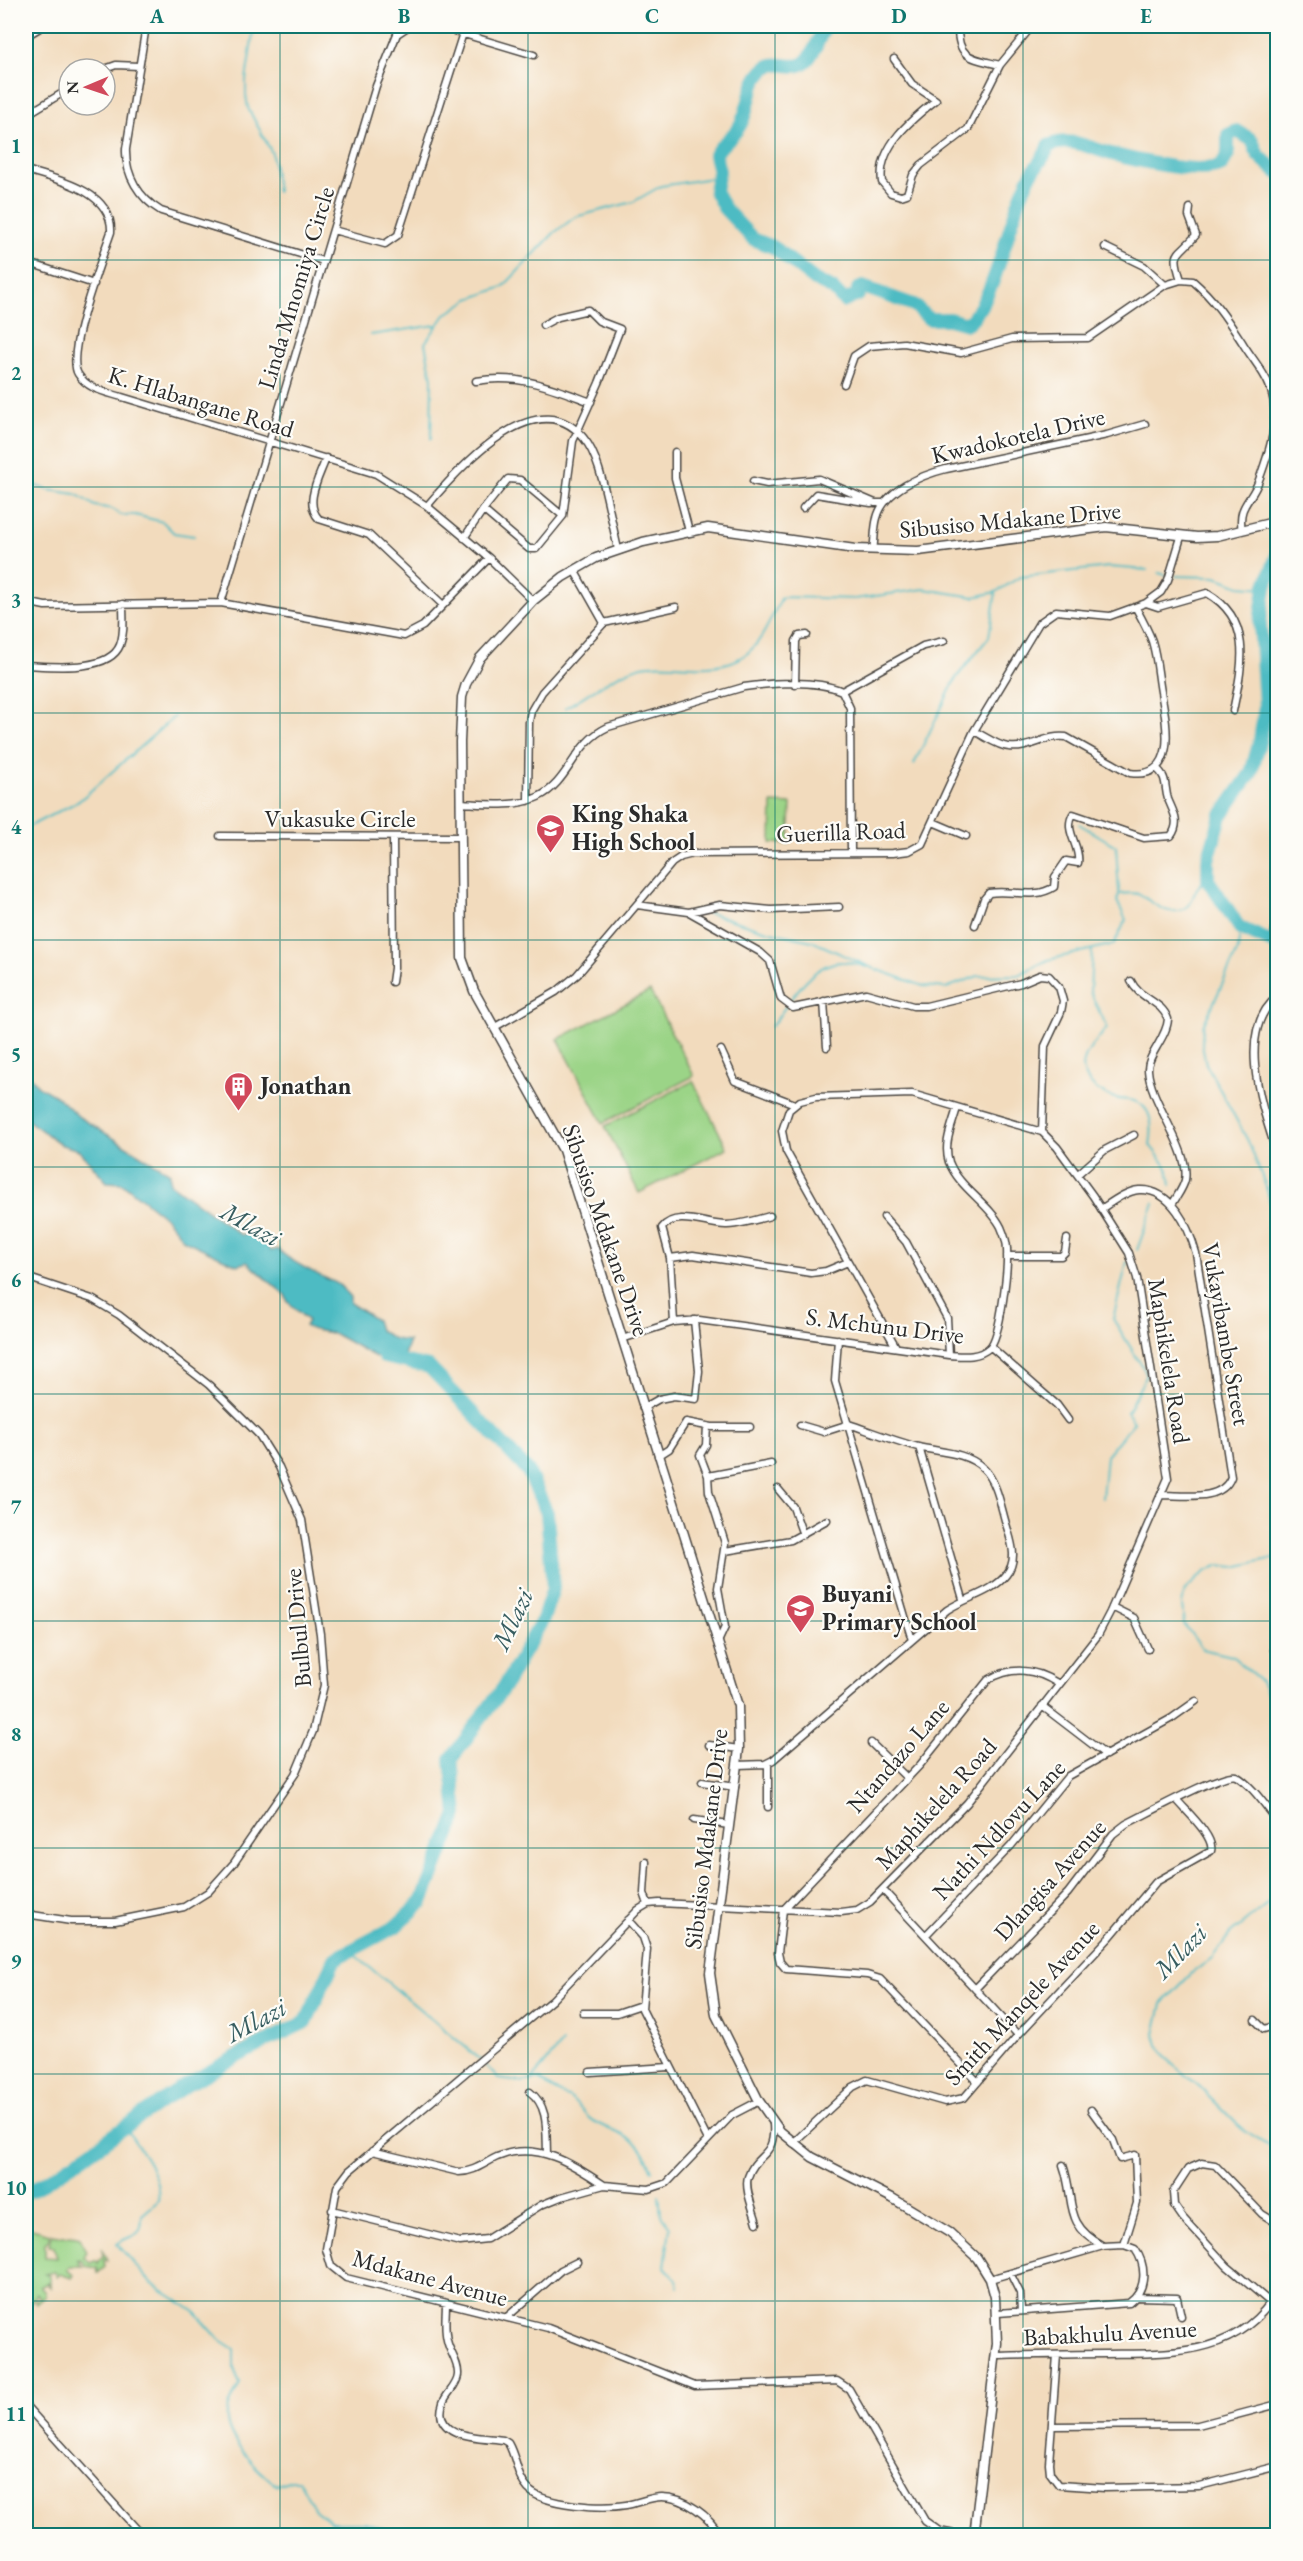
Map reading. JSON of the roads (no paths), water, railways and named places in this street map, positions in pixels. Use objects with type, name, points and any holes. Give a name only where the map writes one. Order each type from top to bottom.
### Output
[{"type":"street","points":[[26,36],[43,26]]},
{"type":"street","points":[[146,26],[126,157],[130,177],[146,199],[161,211],[323,261]]},
{"type":"street","name":"Linda Mnomiya Circle","points":[[220,603],[376,86],[397,34],[410,26]]},
{"type":"street","points":[[436,26],[534,55]]},
{"type":"street","points":[[958,26],[960,46],[968,56],[1000,65]]},
{"type":"street","points":[[994,26],[1030,27]]},
{"type":"street","points":[[894,59],[912,84],[936,100],[912,121],[885,156],[882,182],[891,193],[902,196],[907,194],[921,165],[968,129],[1000,65],[1030,27]]},
{"type":"street","points":[[333,230],[385,244],[398,235],[463,33]]},
{"type":"street","points":[[117,65],[139,66]]},
{"type":"street","points":[[26,115],[57,96]]},
{"type":"street","name":"K. Hlabangane Road","points":[[26,170],[60,180],[88,195],[106,209],[111,220],[111,232],[74,351],[77,372],[86,384],[376,474],[427,506],[489,558],[533,601]]},
{"type":"street","points":[[1180,280],[1174,260],[1176,253],[1196,236],[1189,218],[1190,208]]},
{"type":"street","points":[[1105,247],[1144,266],[1165,285]]},
{"type":"street","points":[[26,262],[94,284]]},
{"type":"street","points":[[843,384],[854,356],[869,346],[904,343],[961,353],[1012,339],[1088,338],[1165,285],[1180,280],[1193,281],[1222,309],[1270,387],[1275,428],[1258,483],[1242,512],[1242,530]]},
{"type":"street","points":[[483,510],[529,549],[536,549],[563,516],[573,441],[620,329],[599,321],[588,310],[558,317],[543,325]]},
{"type":"street","points":[[476,381],[507,378],[530,381],[591,402]]},
{"type":"street","points":[[427,506],[462,466],[523,423],[549,419],[562,421],[578,430],[594,455],[618,549]]},
{"type":"street","name":"Kwadokotela Drive","points":[[884,503],[909,484],[932,473],[1107,435],[1145,424]]},
{"type":"street","points":[[675,452],[675,478],[689,531]]},
{"type":"street","points":[[326,458],[311,502],[315,514],[319,519],[369,535],[443,605]]},
{"type":"street","points":[[464,537],[508,479],[520,480],[563,516]]},
{"type":"street","points":[[753,481],[767,484],[819,479],[875,503]]},
{"type":"street","points":[[803,508],[816,494],[884,503],[877,517],[873,550]]},
{"type":"street","name":"Sibusiso Mdakane Drive","points":[[974,2535],[996,2356],[998,2313],[990,2279],[977,2258],[950,2233],[892,2198],[812,2157],[773,2124],[723,2031],[710,1988],[718,1906],[738,1765],[738,1706],[558,1138],[474,990],[462,958],[460,712],[462,697],[470,672],[533,601],[574,570],[618,549],[689,531],[708,528],[873,550],[918,551],[958,548],[1106,527],[1181,537],[1217,536],[1278,521]]},
{"type":"street","name":"Guerilla Road","points":[[495,1027],[569,982],[672,863],[686,855],[894,853],[915,849],[925,840],[974,731],[1039,623],[1049,614],[1063,610],[1104,616],[1136,608],[1146,603],[1161,592],[1168,580],[1181,537]]},
{"type":"street","points":[[26,602],[45,606],[220,603],[395,636],[415,632],[489,558]]},
{"type":"street","points":[[574,570],[604,623]]},
{"type":"street","points":[[1146,603],[1154,607],[1162,606],[1207,593],[1224,609],[1238,628],[1243,641],[1233,711]]},
{"type":"street","points":[[26,665],[92,665],[112,656],[119,647],[124,631],[123,604]]},
{"type":"street","points":[[528,801],[527,740],[531,711],[542,692],[604,623],[676,607]]},
{"type":"street","points":[[974,731],[1008,747],[1056,736],[1066,737],[1130,773],[1142,774],[1156,768],[1166,750],[1166,725],[1154,651],[1136,608]]},
{"type":"street","points":[[795,685],[796,641],[799,636],[807,635]]},
{"type":"street","points":[[460,804],[528,801],[554,786],[582,745],[608,727],[744,687],[825,686],[842,691],[923,646],[944,641]]},
{"type":"street","points":[[842,691],[849,708],[851,852]]},
{"type":"street","points":[[975,925],[984,899],[989,893],[1035,894],[1047,891],[1054,887],[1055,877],[1066,861],[1078,863],[1078,853],[1071,836],[1072,814],[1144,838],[1171,836],[1176,825],[1175,812],[1167,797],[1165,778],[1156,768]]},
{"type":"street","points":[[933,822],[966,836]]},
{"type":"street","name":"Vukasuke Circle","points":[[220,836],[460,837]]},
{"type":"street","points":[[392,982],[394,968],[393,838]]},
{"type":"street","points":[[637,904],[689,912],[765,956],[770,961],[784,1004],[793,1008],[866,993],[913,1006],[926,1006],[1045,975],[1059,987],[1063,1001],[1061,1012],[1045,1046],[1042,1132],[921,1096],[903,1094],[816,1097],[795,1104],[735,1081],[721,1050]]},
{"type":"street","points":[[689,912],[720,905],[771,910],[839,907]]},
{"type":"street","points":[[1277,958],[1275,931],[1278,906]]},
{"type":"street","points":[[1101,1209],[1118,1198],[1139,1190],[1155,1193],[1172,1204],[1183,1187],[1185,1167],[1150,1085],[1148,1067],[1160,1044],[1168,1019],[1162,1009],[1138,993],[1131,981]]},
{"type":"street","points":[[1278,996],[1262,1014],[1255,1043],[1259,1090],[1278,1157]]},
{"type":"street","points":[[824,1001],[827,1047]]},
{"type":"street","points":[[795,1104],[783,1125],[786,1151],[896,1347]]},
{"type":"street","name":"S. Mchunu Drive","points":[[622,1339],[674,1322],[694,1320],[950,1355],[975,1355],[991,1347],[997,1333],[1007,1245],[1000,1224],[954,1171],[948,1160],[947,1143],[957,1108]]},
{"type":"street","name":"Maphikelela Road","points":[[718,1906],[850,1911],[862,1907],[884,1890],[967,1803],[1098,1635],[1162,1495],[1168,1479],[1168,1465],[1137,1278],[1129,1253],[1078,1174],[1042,1132]]},
{"type":"street","points":[[1078,1174],[1105,1150],[1134,1135]]},
{"type":"street","name":"Vukayibambe Street","points":[[1162,1495],[1214,1493],[1226,1487],[1231,1477],[1196,1253],[1188,1229],[1172,1204]]},
{"type":"street","points":[[674,1322],[670,1258],[662,1228],[673,1220],[724,1225],[770,1216]]},
{"type":"street","points":[[884,1217],[906,1242],[947,1318],[950,1355]]},
{"type":"street","points":[[1007,1257],[1061,1256],[1065,1252],[1068,1239]]},
{"type":"street","points":[[670,1258],[693,1255],[811,1273],[826,1271],[848,1262]]},
{"type":"street","name":"Bulbul Drive","points":[[26,1277],[84,1295],[119,1316],[193,1372],[259,1435],[279,1467],[302,1520],[322,1645],[324,1685],[313,1731],[295,1774],[234,1863],[208,1892],[184,1907],[115,1921],[71,1921],[26,1914]]},
{"type":"street","points":[[644,1408],[659,1400],[674,1396],[696,1399],[699,1377],[694,1320]]},
{"type":"street","points":[[838,1339],[834,1375],[912,1640]]},
{"type":"street","points":[[991,1347],[1057,1405],[1068,1420]]},
{"type":"street","points":[[658,1456],[669,1449],[686,1422],[707,1426],[750,1427]]},
{"type":"street","points":[[738,1765],[768,1763],[963,1599],[995,1585],[1011,1568],[1013,1551],[998,1496],[988,1474],[976,1462],[919,1447],[849,1424],[824,1432],[800,1425]]},
{"type":"street","points":[[707,1426],[706,1445],[700,1458],[708,1476],[710,1492],[721,1524],[725,1551],[718,1588],[725,1627],[718,1642]]},
{"type":"street","points":[[919,1447],[963,1599]]},
{"type":"street","points":[[708,1476],[771,1464]]},
{"type":"street","points":[[778,1489],[793,1508],[803,1535]]},
{"type":"street","points":[[725,1551],[778,1543],[803,1535],[827,1520]]},
{"type":"street","points":[[1112,1607],[1134,1618],[1148,1649]]},
{"type":"street","name":"Ntandazo Lane","points":[[783,1910],[908,1778],[988,1680],[1003,1673],[1025,1670],[1037,1671],[1059,1684]]},
{"type":"street","name":"Nathi Ndlovu Lane","points":[[926,1935],[1011,1846],[1068,1776],[1196,1701]]},
{"type":"street","points":[[1042,1707],[1106,1755]]},
{"type":"street","points":[[871,1743],[908,1778]]},
{"type":"street","points":[[709,1745],[739,1749]]},
{"type":"street","points":[[768,1763],[768,1807]]},
{"type":"street","name":"Dlangisa Avenue","points":[[975,1989],[1068,1893],[1113,1834],[1126,1824],[1221,1776],[1233,1775],[1243,1782],[1278,1821]]},
{"type":"street","points":[[702,1782],[735,1787]]},
{"type":"street","name":"Smith Manqele Avenue","points":[[793,2143],[860,2082],[875,2080],[952,2103],[964,2098],[1018,2035],[1109,1938],[1156,1882],[1211,1851],[1209,1837],[1177,1800]]},
{"type":"street","points":[[694,1820],[729,1825]]},
{"type":"street","points":[[646,1862],[644,1893],[648,1904],[718,1906]]},
{"type":"street","points":[[884,1890],[1018,2035]]},
{"type":"street","name":"Mdakane Avenue","points":[[648,1904],[628,1920],[552,2000],[339,2181],[332,2210],[326,2254],[331,2266],[341,2275],[356,2282],[561,2333],[695,2386],[830,2379],[844,2384],[925,2521],[939,2531],[965,2535]]},
{"type":"street","points":[[783,1910],[778,1953],[783,1965],[796,1971],[867,1974],[880,1979],[978,2082]]},
{"type":"street","points":[[628,1920],[646,1944],[647,1956],[641,2005],[669,2067],[708,2140]]},
{"type":"street","points":[[583,2013],[617,2013],[641,2005]]},
{"type":"street","points":[[1255,2020],[1264,2029],[1274,2026],[1278,2032]]},
{"type":"street","points":[[590,2072],[669,2067]]},
{"type":"street","points":[[530,2092],[537,2097],[543,2108],[548,2153]]},
{"type":"street","points":[[372,2151],[459,2172],[471,2171],[504,2154],[548,2153],[569,2162],[604,2185],[628,2189],[659,2187],[676,2176],[732,2115],[759,2101]]},
{"type":"street","points":[[1091,2110],[1113,2140],[1120,2159],[1135,2155],[1137,2202],[1124,2245]]},
{"type":"street","points":[[757,2223],[747,2181],[750,2173],[773,2143],[773,2124]]},
{"type":"street","points":[[1278,2224],[1262,2214],[1215,2165],[1202,2163],[1188,2169],[1173,2192],[1174,2205],[1183,2218],[1227,2266],[1278,2309]]},
{"type":"street","points":[[1063,2165],[1072,2212],[1080,2230],[1103,2246]]},
{"type":"street","points":[[332,2210],[469,2242],[496,2235],[550,2200],[604,2185]]},
{"type":"street","points":[[990,2279],[1103,2246],[1124,2245],[1136,2249],[1143,2266],[1141,2289],[1137,2297]]},
{"type":"street","points":[[507,2318],[561,2270],[577,2262]]},
{"type":"street","points":[[1010,2274],[1020,2294],[1020,2311]]},
{"type":"street","name":"Babakhulu Avenue","points":[[996,2356],[1191,2351],[1237,2334],[1271,2302],[1278,2291]]},
{"type":"street","points":[[998,2313],[1120,2305],[1137,2297],[1177,2298],[1181,2316]]},
{"type":"street","points":[[446,2303],[447,2340],[458,2372],[456,2385],[442,2406],[443,2420],[451,2430],[463,2436],[503,2440],[508,2443],[523,2482],[529,2490],[549,2501],[619,2506],[661,2497],[673,2498],[706,2515],[721,2535]]},
{"type":"street","points":[[1057,2355],[1050,2474],[1059,2485],[1067,2488],[1199,2486],[1278,2466]]},
{"type":"street","points":[[1052,2426],[1198,2425],[1278,2404]]},
{"type":"street","points":[[26,2406],[142,2535]]},
{"type":"water","points":[[26,1070],[38,1086],[59,1098],[79,1117],[170,1173],[170,1183],[241,1235],[255,1235],[271,1251],[278,1249],[314,1273],[340,1285],[350,1297],[350,1303],[376,1320],[379,1330],[394,1339],[409,1341],[400,1366],[375,1356],[336,1335],[305,1326],[308,1321],[288,1302],[285,1295],[247,1262],[237,1265],[184,1240],[166,1218],[122,1183],[107,1182],[79,1150],[62,1145],[26,1119]]},
{"type":"waterway","points":[[254,26],[246,95],[248,108],[272,153],[277,192]]},
{"type":"waterway","points":[[825,26],[813,52],[806,61],[795,66],[771,65],[760,74],[743,120],[715,155],[719,171],[715,191],[724,208],[753,239],[773,247],[815,280],[833,289],[844,301],[858,295],[858,289],[863,287],[914,305],[929,319],[949,319],[967,324],[988,294],[1023,190],[1048,146],[1057,143],[1080,144],[1136,160],[1199,169],[1222,165],[1228,154],[1228,135],[1237,131],[1252,140],[1258,155],[1278,173]]},
{"type":"waterway","points":[[431,439],[432,379],[425,343],[445,315],[469,299],[503,287],[554,233],[575,217],[633,202],[661,186],[718,177]]},
{"type":"waterway","points":[[371,335],[436,325]]},
{"type":"waterway","points":[[26,482],[48,490],[76,494],[95,506],[113,509],[120,515],[135,515],[163,522],[174,533],[194,536]]},
{"type":"waterway","points":[[1278,553],[1265,588],[1260,622],[1265,707],[1260,740],[1251,773],[1221,816],[1208,860],[1208,880],[1240,928],[1278,945]]},
{"type":"waterway","points":[[565,708],[613,678],[642,666],[661,664],[713,666],[729,663],[741,657],[760,639],[782,597],[855,599],[924,589],[974,597],[996,592],[1020,577],[1109,567],[1147,570]]},
{"type":"waterway","points":[[1159,573],[1166,575]]},
{"type":"waterway","points":[[1176,576],[1216,577],[1240,586],[1265,588]]},
{"type":"waterway","points":[[914,764],[956,678],[989,637],[996,592]]},
{"type":"waterway","points":[[26,828],[79,801],[174,717]]},
{"type":"waterway","points":[[1079,824],[1116,846],[1119,892]]},
{"type":"waterway","points":[[705,912],[771,932],[812,941],[870,967],[923,986],[946,988],[978,976],[1018,975],[1048,960],[1114,944],[1126,920],[1117,901],[1119,894],[1136,893],[1160,908],[1178,911],[1189,905],[1198,886],[1208,880]]},
{"type":"waterway","points":[[1240,928],[1238,950],[1203,1026],[1202,1045],[1206,1064],[1248,1141],[1266,1187],[1278,1227]]},
{"type":"waterway","points":[[1092,951],[1090,992],[1107,1027],[1086,1055],[1083,1065],[1086,1078],[1109,1096],[1134,1101],[1145,1108],[1151,1125],[1150,1145],[1166,1167],[1171,1185]]},
{"type":"waterway","points":[[771,1027],[802,985],[821,968],[832,963],[844,962],[867,967]]},
{"type":"waterway","points":[[1137,1250],[1154,1203]]},
{"type":"waterway","points":[[1102,1498],[1106,1456],[1134,1422],[1127,1412],[1147,1374],[1113,1319],[1127,1262]]},
{"type":"waterway","name":"Mlazi","points":[[26,2193],[67,2168],[185,2086],[245,2052],[306,2022],[335,1959],[395,1927],[422,1902],[457,1814],[451,1759],[504,1687],[543,1619],[553,1588],[547,1513],[528,1471],[429,1367],[384,1357]]},
{"type":"waterway","points":[[1278,1557],[1235,1567],[1219,1565],[1205,1572],[1185,1590],[1182,1604],[1184,1624],[1202,1649],[1232,1656],[1260,1680],[1278,1716]]},
{"type":"waterway","name":"Mlazi","points":[[1278,1895],[1230,1934],[1212,1958],[1192,1973],[1162,2004],[1155,2034],[1158,2045],[1172,2064],[1199,2086],[1241,2128],[1278,2151]]},
{"type":"waterway","points":[[350,1951],[481,2060],[498,2079],[521,2082],[540,2079],[571,2099],[591,2120],[630,2139],[642,2150],[652,2171]]},
{"type":"waterway","points":[[533,2078],[562,2043]]},
{"type":"waterway","points":[[125,2127],[153,2172],[158,2201],[142,2215],[142,2223],[138,2232],[117,2244],[151,2283],[195,2312],[220,2340],[234,2349],[234,2369],[240,2383],[230,2402],[227,2414],[231,2433],[236,2443],[252,2463],[277,2485],[299,2480],[315,2510],[330,2522],[365,2522],[405,2536]]},
{"type":"waterway","points":[[659,2195],[661,2215],[670,2227],[665,2267],[676,2279],[678,2287]]},
{"type":"place","name":"King Shaka High School","points":[[551,854]]},
{"type":"place","name":"Jonathan","points":[[239,1112]]},
{"type":"place","name":"Buyani Primary School","points":[[801,1634]]}]
